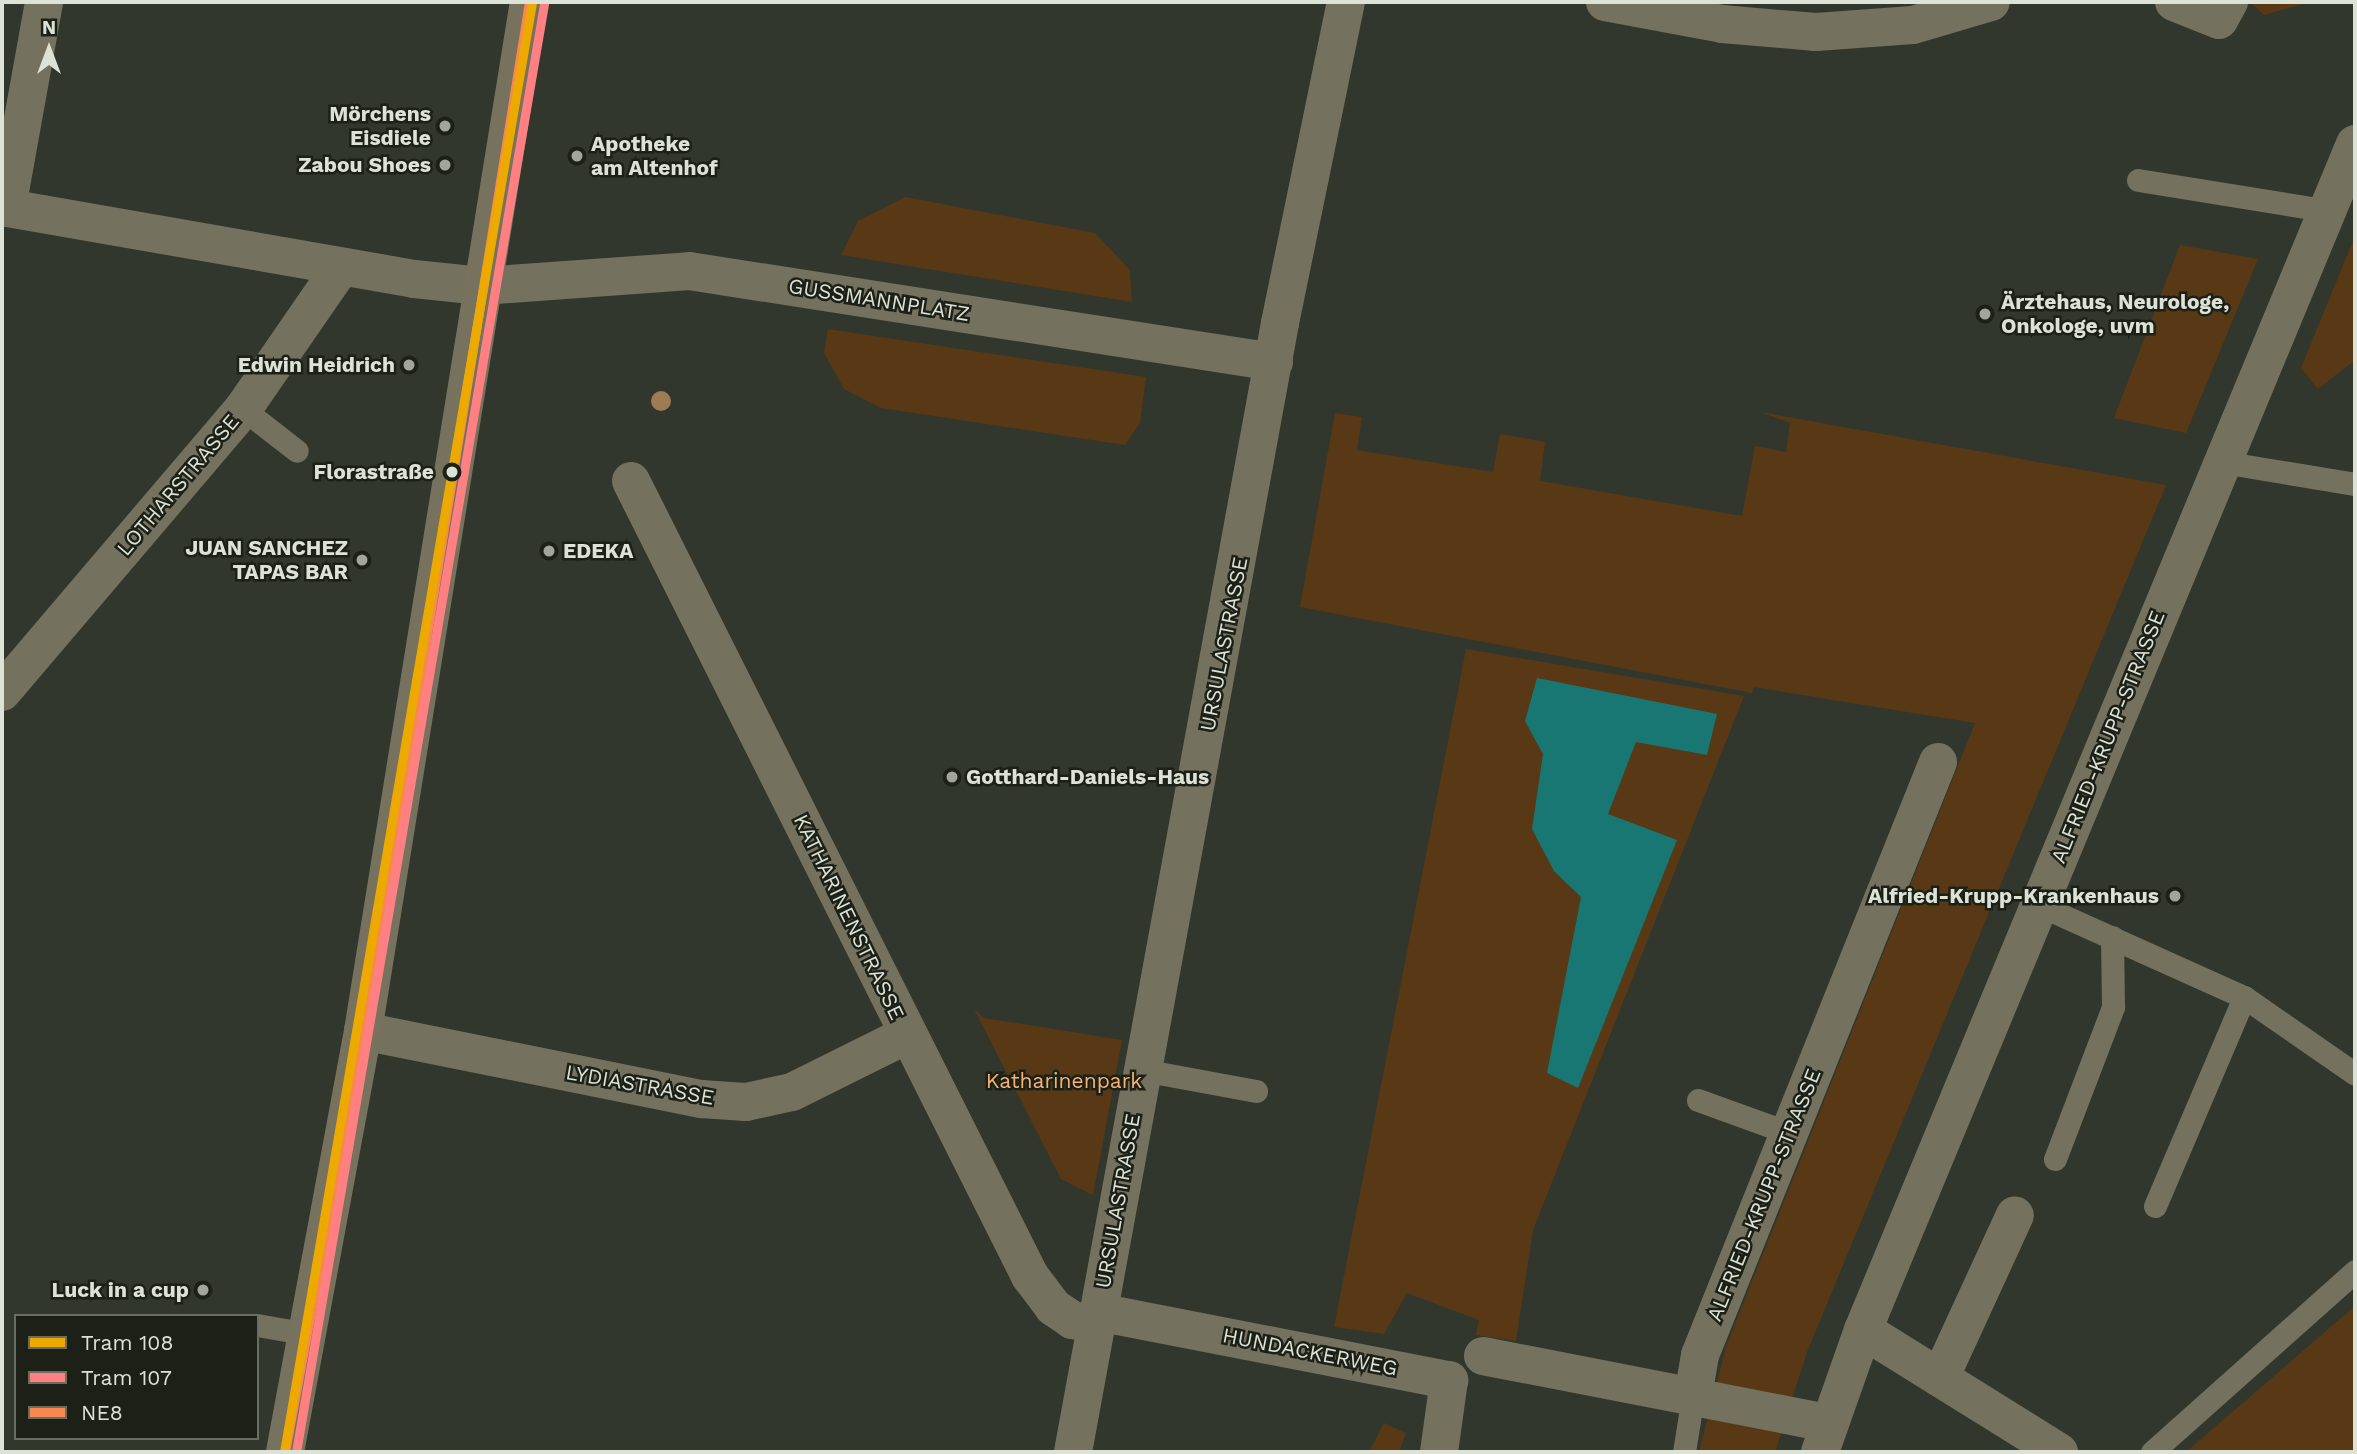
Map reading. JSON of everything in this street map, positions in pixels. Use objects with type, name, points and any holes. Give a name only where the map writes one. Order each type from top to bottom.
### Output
[{"type":"street","points":[[44,2],[4,208],[341,267],[482,286]]},
{"type":"street","points":[[285,1452],[363,1031],[529,2]]},
{"type":"street","name":"URSULASTRASSE","points":[[1073,1452],[1273,362],[1346,2]]},
{"type":"street","points":[[1605,2],[1743,27],[1850,32],[1937,20],[1991,2]]},
{"type":"street","points":[[2174,2],[2224,11]]},
{"type":"street","name":"ALFRIED-KRUPP-STRASSE","points":[[1823,1438],[1863,1330],[2355,144]]},
{"type":"street","name":"LOTHARSTRASSE","points":[[6,680],[243,409],[341,267]]},
{"type":"street","name":"GUSSMANNPLATZ","points":[[482,286],[689,271],[1273,362]]},
{"type":"street","name":"KATHARINENSTRASSE","points":[[631,481],[1030,1276],[1053,1307],[1072,1320],[1097,1318]]},
{"type":"street","name":"ALFRIED-KRUPP-STRASSE","points":[[1693,1396],[1700,1355],[1938,762]]},
{"type":"street","name":"LYDIASTRASSE","points":[[363,1031],[701,1099],[746,1102],[792,1092],[907,1035]]},
{"type":"street","points":[[1940,1378],[2015,1215]]},
{"type":"street","name":"HUNDACKERWEG","points":[[1097,1318],[1450,1380],[1439,1452]]},
{"type":"street","points":[[1863,1330],[2059,1452]]},
{"type":"street","points":[[1483,1356],[1693,1396],[1823,1438]]},
{"type":"lane","points":[[2138,180],[2329,211]]},
{"type":"lane","points":[[243,409],[297,451]]},
{"type":"lane","points":[[2222,462],[2355,484]]},
{"type":"lane","points":[[2039,905],[2244,997],[2355,1074]]},
{"type":"lane","points":[[2055,1159],[2113,1007],[2112,937]]},
{"type":"lane","points":[[2155,1206],[2244,997]]},
{"type":"lane","points":[[1142,1070],[1256,1091]]},
{"type":"lane","points":[[1698,1100],[1789,1133]]},
{"type":"lane","points":[[2152,1452],[2355,1271]]},
{"type":"lane","points":[[259,1325],[308,1334]]},
{"type":"lane","points":[[1684,1452],[1693,1396]]},
{"type":"green space","points":[[2250,2],[2310,2],[2264,15]]},
{"type":"green space","points":[[905,197],[1095,233],[1130,270],[1132,302],[841,255],[858,221]]},
{"type":"green space","points":[[2355,236],[2355,360],[2318,389],[2301,368]]},
{"type":"green space","points":[[2180,245],[2258,259],[2186,433],[2114,418]]},
{"type":"green space","points":[[828,329],[1146,377],[1140,423],[1125,445],[881,408],[844,389],[824,353]]},
{"type":"green space","points":[[1760,412],[2166,485],[1807,1352],[1775,1452],[1699,1452],[1726,1347],[1975,723],[1754,687],[1752,693],[1300,607],[1335,413],[1362,417],[1357,450],[1493,472],[1500,434],[1545,442],[1540,481],[1742,516],[1755,446],[1786,452],[1790,423]]},
{"type":"green space","points":[[1466,649],[1744,696],[1533,1230],[1516,1341],[1476,1335],[1479,1320],[1407,1293],[1384,1334],[1334,1327]]},
{"type":"green space","name":"Katharinenpark","points":[[974,1009],[984,1018],[1122,1040],[1093,1195],[1061,1179]]},
{"type":"green space","points":[[2355,1306],[2355,1452],[2186,1452]]},
{"type":"green space","points":[[1384,1423],[1406,1433],[1399,1452],[1369,1452]]},
{"type":"water","points":[[1537,678],[1717,714],[1707,755],[1636,742],[1608,814],[1677,840],[1578,1088],[1547,1073],[1581,897],[1554,871],[1532,829],[1543,754],[1525,721]]},
{"type":"tram line","name":"108","points":[[284,1452],[532,2]]},
{"type":"tram line","name":"107","points":[[296,1452],[544,4]]},
{"type":"transit line","name":"NE8","points":[[285,1452],[363,1031],[529,2]]},
{"type":"place","name":"Mörchens Eisdiele","points":[[445,126]]},
{"type":"place","name":"Apotheke am Altenhof","points":[[577,156]]},
{"type":"place","name":"Zabou Shoes","points":[[445,165]]},
{"type":"place","name":"Ärztehaus, Neurologe, Onkologe, uvm","points":[[1985,314]]},
{"type":"place","name":"Edwin Heidrich","points":[[409,365]]},
{"type":"place","name":"Florastraße","points":[[452,472]]},
{"type":"place","name":"EDEKA","points":[[549,551]]},
{"type":"place","name":"JUAN SANCHEZ TAPAS BAR","points":[[362,560]]},
{"type":"place","name":"Gotthard-Daniels-Haus","points":[[952,777]]},
{"type":"place","name":"Alfried-Krupp-Krankenhaus","points":[[2175,896]]},
{"type":"place","name":"Luck in a cup","points":[[203,1290]]}]
